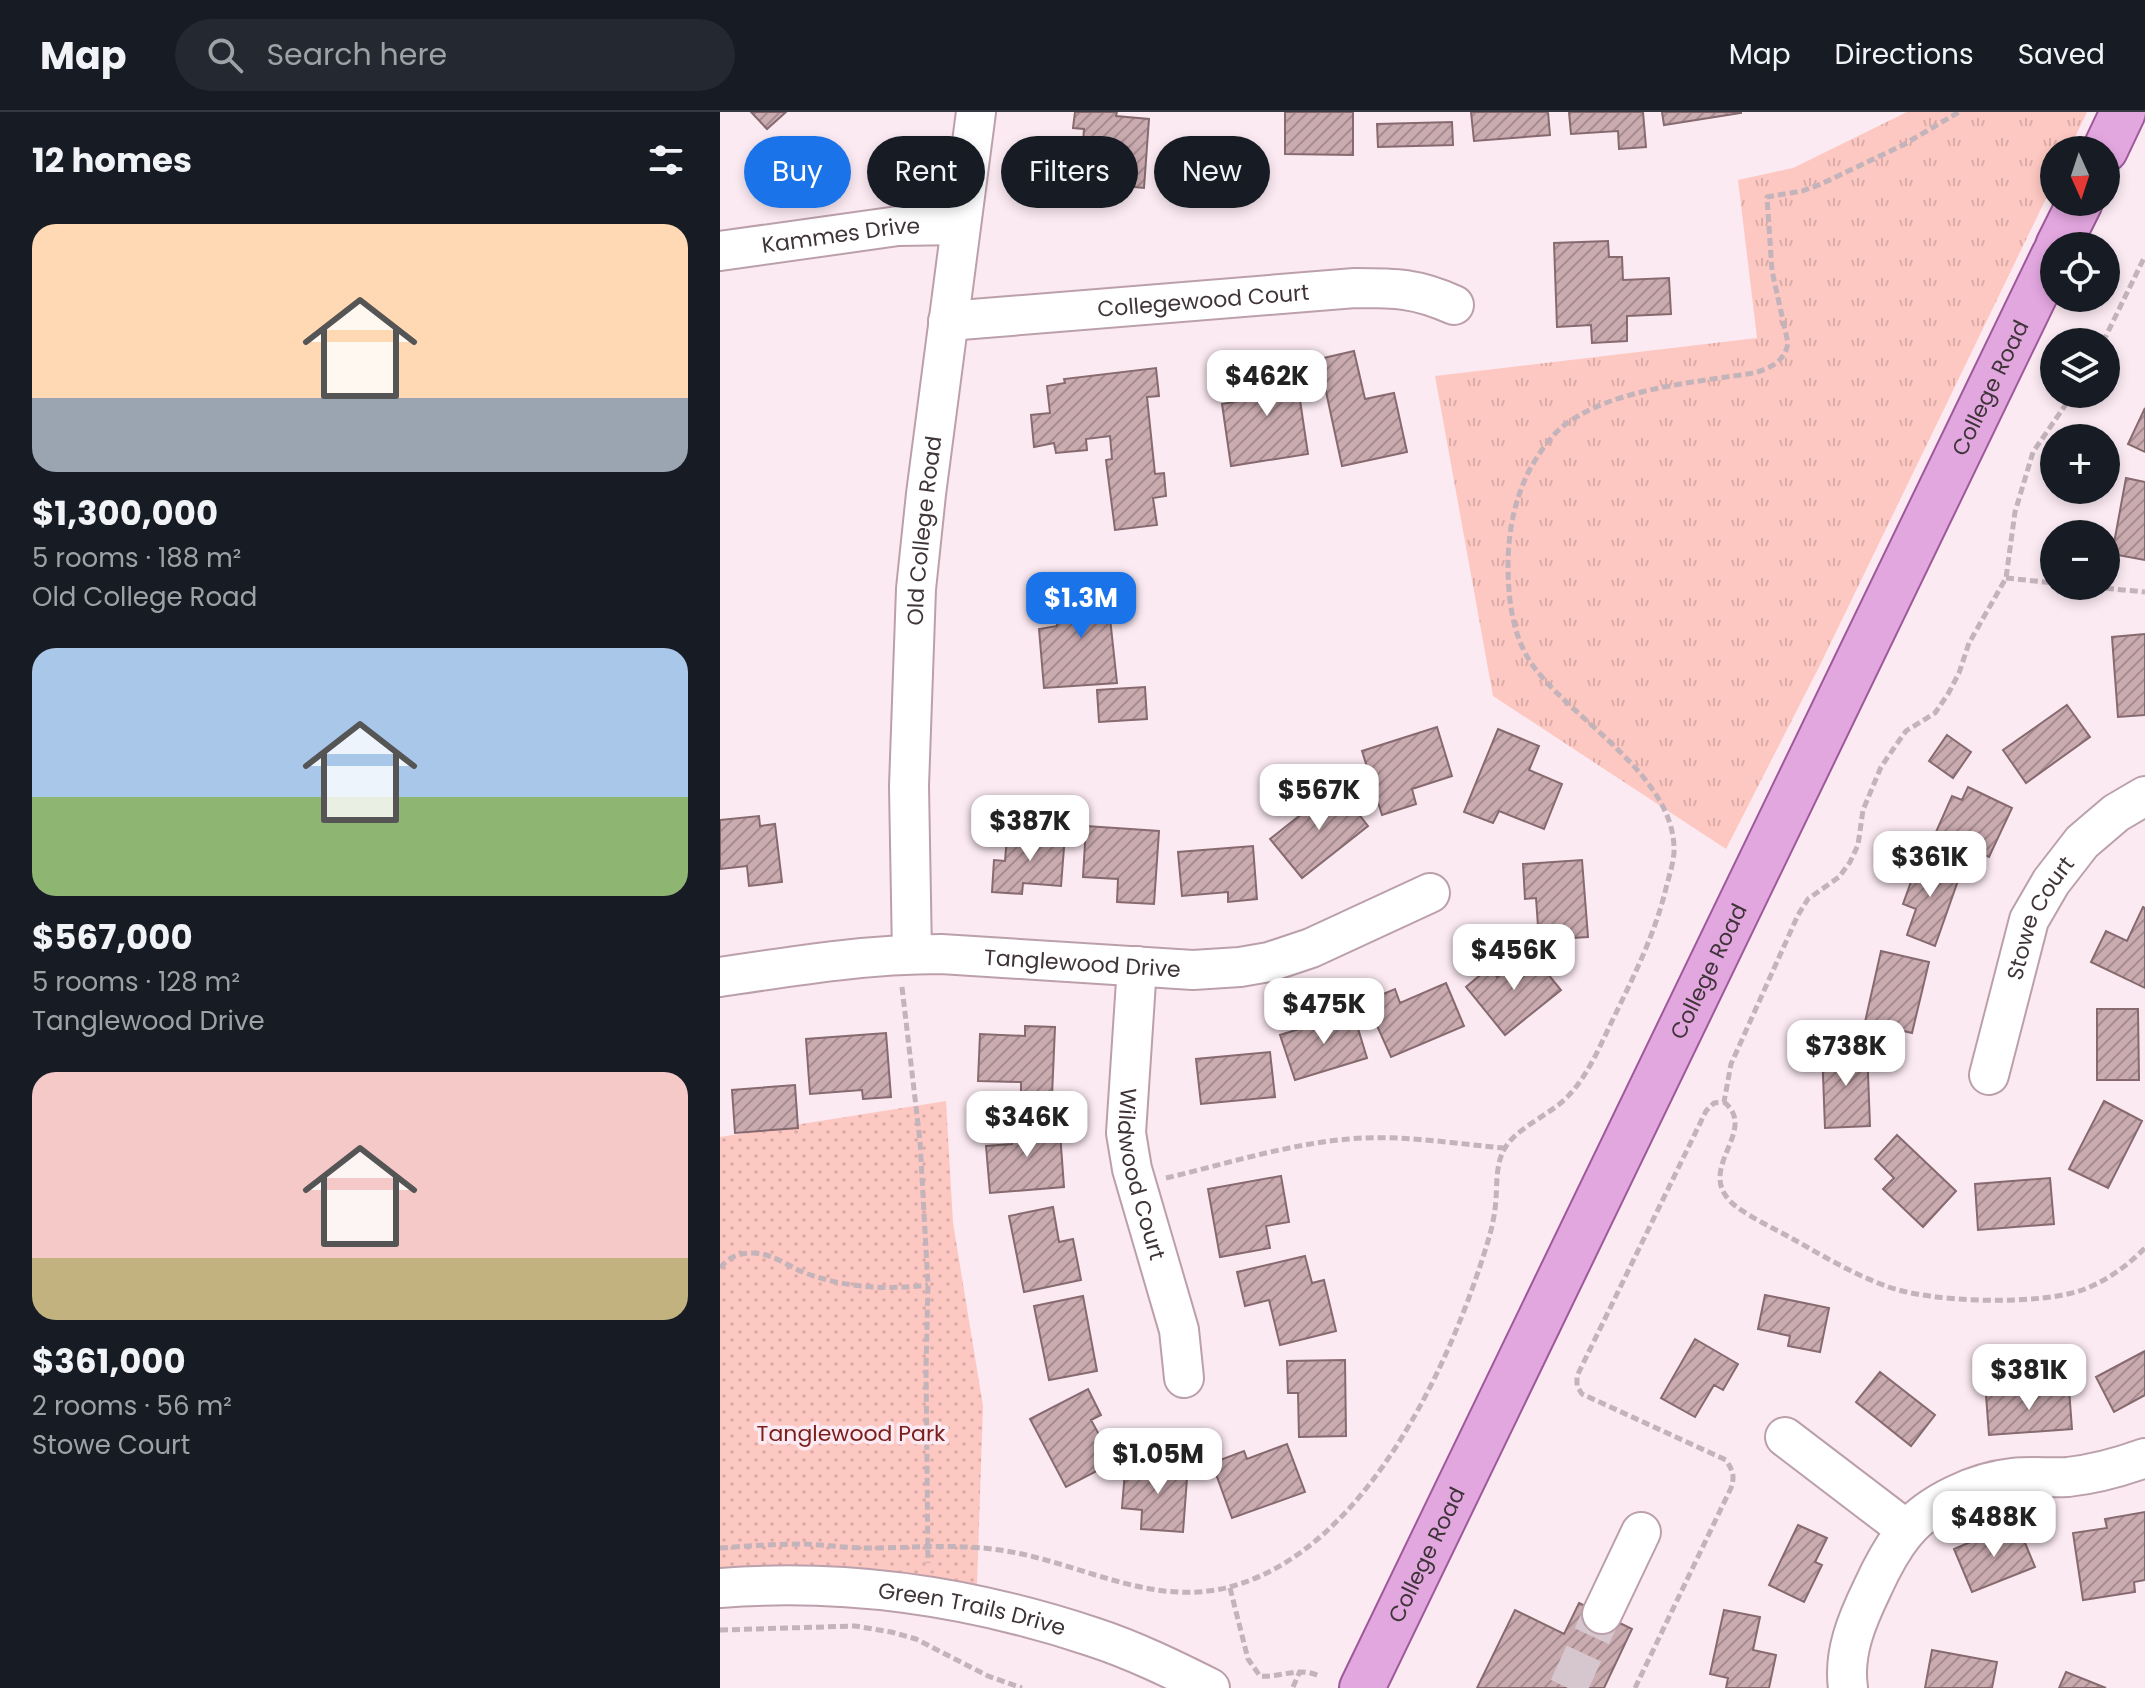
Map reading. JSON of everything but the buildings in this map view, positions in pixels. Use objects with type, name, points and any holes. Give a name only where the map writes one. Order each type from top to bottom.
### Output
[{"type":"main road","points":[[2112,136],[2123,112]]},
{"type":"main road","name":"College Road","points":[[1362,1688],[2040,284]]},
{"type":"street","name":"Old College Road","points":[[906,954],[916,589],[976,112]]},
{"type":"street","name":"Kammes Drive","points":[[720,251],[898,226],[960,225]]},
{"type":"street","name":"Collegewood Court","points":[[948,321],[1355,288],[1399,288],[1427,293],[1454,305]]},
{"type":"street","name":"Stowe Court","points":[[1989,1075],[2029,920],[2036,907],[2082,842],[2116,813],[2145,796]]},
{"type":"street","name":"Tanglewood Drive","points":[[720,977],[906,954],[1193,970],[1240,967],[1269,962],[1311,948],[1430,893]]},
{"type":"street","name":"Wildwood Court","points":[[1137,966],[1126,1133],[1136,1185],[1179,1330],[1184,1378]]},
{"type":"street","points":[[1785,1437],[1907,1530]]},
{"type":"street","points":[[1848,1688],[1848,1657],[1856,1623],[1878,1576],[1907,1530],[1930,1510],[1990,1482],[2014,1478],[2069,1477],[2112,1469],[2145,1458]]},
{"type":"street","points":[[1602,1614],[1641,1532]]},
{"type":"street","name":"Green Trails Drive","points":[[720,1588],[799,1585],[928,1595],[1008,1612],[1095,1637],[1210,1688]]},
{"type":"path","points":[[720,1548],[804,1544],[865,1548],[962,1546],[1008,1551],[1128,1585],[1189,1592],[1230,1588],[1284,1565],[1310,1546],[1388,1461],[1451,1344],[1469,1299],[1491,1231],[1497,1176],[1504,1148],[1524,1129],[1563,1103],[1595,1055],[1636,973],[1658,918],[1674,852],[1671,826],[1646,780],[1534,668],[1518,636],[1509,588],[1509,536],[1517,498],[1525,479],[1535,460],[1562,427],[1605,404],[1635,393],[1754,373],[1778,362],[1787,353],[1788,343],[1772,271],[1767,197],[1821,184],[1903,145],[1959,112]]},
{"type":"path","points":[[2110,328],[2145,256]]},
{"type":"path","points":[[1724,1102],[1731,1064],[1798,915],[1808,899],[1839,877],[1850,862],[1858,845],[1863,810],[1881,767],[1906,731],[1935,713],[1948,694],[1969,643],[2006,578],[2015,512],[2033,452],[2066,408]]},
{"type":"path","points":[[2006,578],[2040,582]]},
{"type":"path","points":[[2120,590],[2145,592]]},
{"type":"path","points":[[906,954],[928,1285],[928,1595]]},
{"type":"path","points":[[1635,1688],[1735,1477],[1726,1460],[1582,1394],[1577,1386],[1577,1376],[1706,1111],[1714,1103],[1724,1102],[1732,1108],[1735,1122],[1733,1141],[1719,1171],[1719,1181],[1730,1202],[1819,1254],[1888,1287],[1914,1294],[1965,1300],[2055,1296],[2083,1290],[2105,1280],[2145,1248]]},
{"type":"path","points":[[1136,1185],[1281,1151],[1364,1138],[1504,1148]]},
{"type":"path","points":[[720,1268],[728,1258],[751,1253],[764,1254],[827,1281],[876,1289],[928,1285]]},
{"type":"path","points":[[1230,1588],[1248,1659],[1260,1676],[1271,1677],[1288,1671],[1309,1671],[1319,1676]]},
{"type":"path","points":[[720,1630],[855,1626],[891,1632],[916,1639],[988,1676],[1022,1688]]},
{"type":"path","points":[[1293,1687],[1300,1671]]},
{"type":"green space","points":[[1907,112],[2087,112],[2076,136],[2040,136],[2040,211],[1821,663],[1726,849],[1493,696],[1435,376],[1757,338],[1738,180],[1793,168]]},
{"type":"green space","name":"Tanglewood Park","points":[[946,1101],[953,1223],[983,1406],[977,1585],[849,1568],[785,1565],[720,1568],[720,1137]]},
{"type":"tunnel","points":[[1568,1688],[1602,1614]]}]
